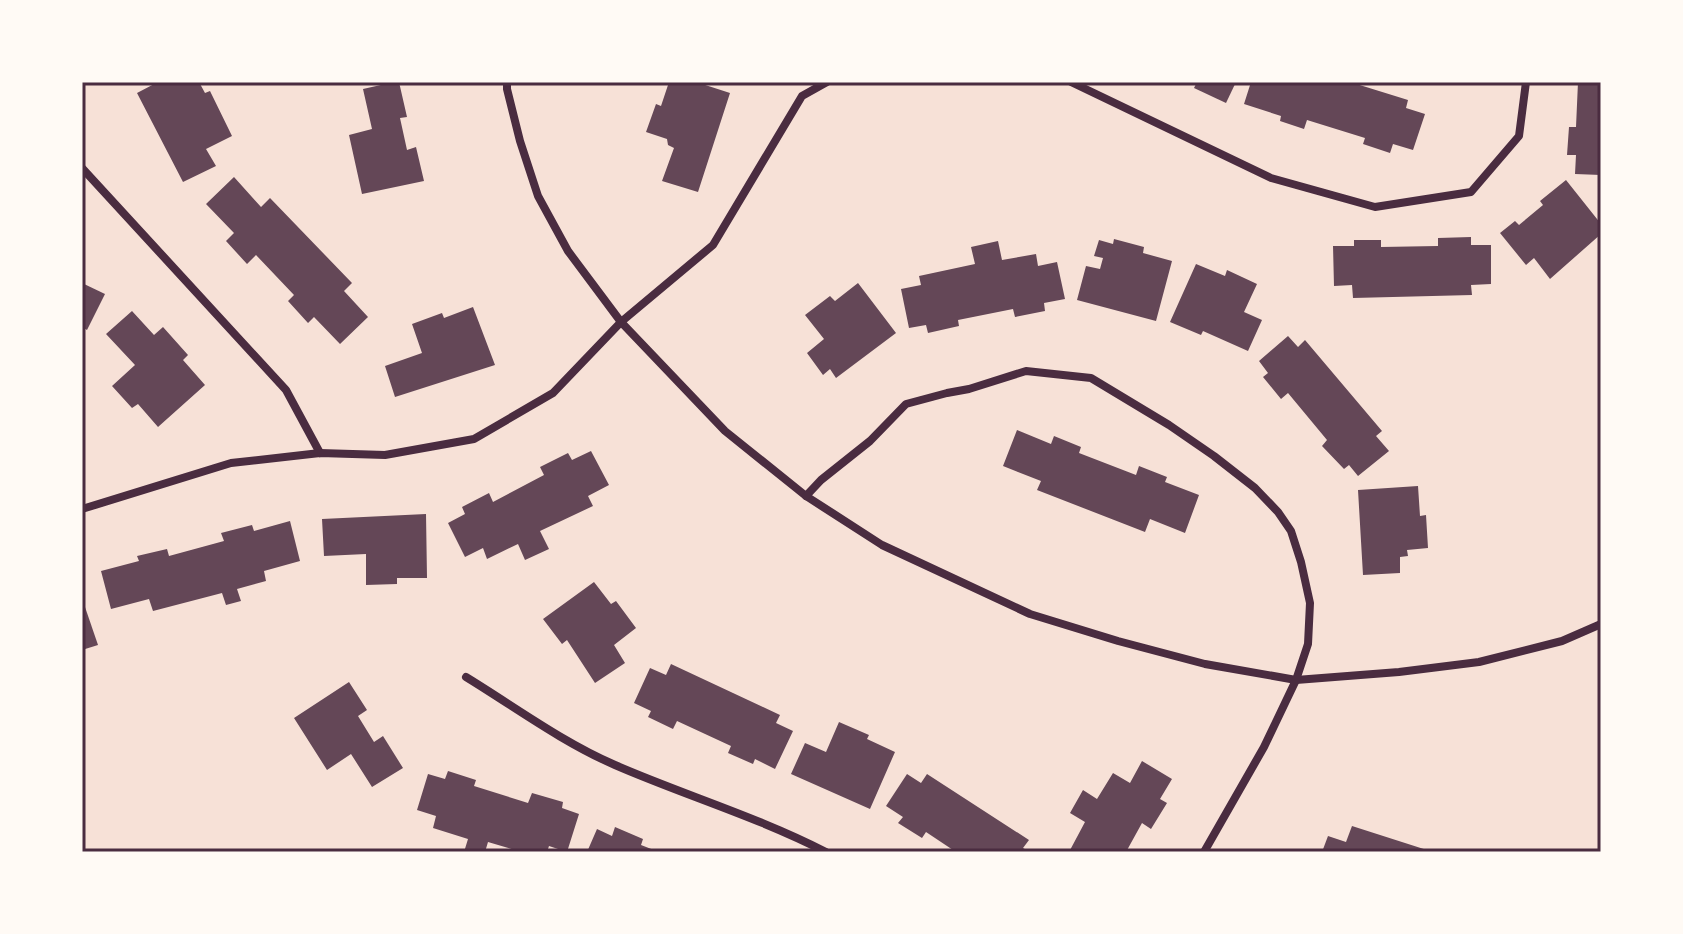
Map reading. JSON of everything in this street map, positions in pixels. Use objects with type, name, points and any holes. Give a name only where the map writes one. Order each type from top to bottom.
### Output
[{"type":"street","points":[[507,82],[520,141],[538,196],[568,251],[621,322],[725,431],[806,496],[882,545],[1030,614],[1205,664],[1296,680],[1479,662],[1562,641],[1601,624]]},
{"type":"street","points":[[82,509],[231,463],[320,453],[385,455],[474,439],[553,393],[621,322],[713,245],[802,96],[827,82]]},
{"type":"street","points":[[1071,82],[1271,178],[1375,207],[1471,192],[1519,136],[1526,82]]},
{"type":"street","points":[[82,168],[286,390],[320,453]]},
{"type":"street","points":[[806,496],[870,441],[906,404],[1026,371],[1091,378],[1214,456],[1255,488],[1291,531],[1310,603],[1308,644],[1296,680],[1264,747],[1204,852]]},
{"type":"street","points":[[466,677],[576,746],[614,765],[826,852]]},
{"type":"building","points":[[158,82],[199,82],[205,93],[210,91],[232,136],[206,149],[216,166],[183,182],[137,93]]},
{"type":"building","points":[[399,82],[407,117],[400,118],[407,150],[416,147],[424,181],[362,194],[349,135],[372,129],[363,89]]},
{"type":"building","points":[[669,82],[696,82],[730,93],[698,192],[662,181],[674,148],[668,145],[667,139],[646,132],[656,104],[661,106]]},
{"type":"building","points":[[1197,82],[1236,82],[1226,103],[1194,88]]},
{"type":"building","points":[[1251,82],[1350,82],[1408,100],[1406,108],[1425,114],[1413,150],[1393,144],[1390,153],[1363,144],[1365,138],[1307,120],[1304,129],[1280,121],[1281,116],[1244,104]]},
{"type":"building","points":[[1578,82],[1601,82],[1601,175],[1575,174],[1576,155],[1567,155],[1569,127],[1576,127]]},
{"type":"building","points":[[234,177],[261,207],[270,198],[352,283],[344,291],[368,317],[340,344],[314,317],[308,323],[288,301],[294,295],[256,255],[247,264],[226,241],[234,233],[206,204]]},
{"type":"building","points":[[1566,180],[1601,224],[1601,234],[1550,279],[1534,258],[1526,265],[1500,233],[1515,221],[1519,225],[1543,205],[1540,201]]},
{"type":"building","points":[[1471,237],[1471,245],[1491,245],[1491,284],[1471,285],[1472,295],[1353,298],[1352,285],[1334,286],[1333,246],[1354,246],[1354,240],[1381,240],[1381,247],[1438,246],[1438,238]]},
{"type":"building","points":[[1114,239],[1144,247],[1143,253],[1172,261],[1156,321],[1077,300],[1086,266],[1100,269],[1103,258],[1094,256],[1099,240],[1113,244]]},
{"type":"building","points":[[998,241],[1002,260],[1036,254],[1038,266],[1057,262],[1065,299],[1044,303],[1045,311],[1015,317],[1013,309],[958,320],[959,326],[928,333],[926,325],[909,328],[901,289],[921,285],[919,276],[975,264],[971,247]]},
{"type":"building","points":[[1196,264],[1225,276],[1227,270],[1257,284],[1244,312],[1262,320],[1248,351],[1203,331],[1201,335],[1170,322]]},
{"type":"building","points":[[82,283],[105,294],[87,330],[82,327]]},
{"type":"building","points":[[858,283],[896,333],[836,378],[830,369],[823,375],[807,353],[824,339],[805,315],[830,296],[835,301]]},
{"type":"building","points":[[473,307],[495,365],[395,397],[385,366],[422,353],[412,324],[442,313],[444,318]]},
{"type":"building","points":[[132,311],[154,335],[163,327],[188,355],[183,360],[205,385],[158,427],[138,404],[132,408],[112,386],[135,365],[106,334]]},
{"type":"building","points":[[1288,336],[1298,347],[1305,340],[1382,431],[1376,436],[1389,451],[1358,476],[1349,465],[1344,469],[1322,446],[1327,440],[1288,393],[1281,399],[1263,377],[1268,373],[1259,361]]},
{"type":"building","points":[[1017,430],[1051,444],[1054,436],[1081,447],[1079,453],[1136,475],[1139,466],[1167,477],[1165,482],[1199,495],[1185,533],[1150,519],[1145,532],[1037,490],[1041,481],[1003,466]]},
{"type":"building","points":[[591,451],[609,485],[588,496],[593,506],[540,531],[549,549],[525,560],[518,544],[487,559],[483,548],[465,557],[448,523],[465,514],[462,507],[489,493],[493,502],[544,475],[540,467],[568,453],[572,460]]},
{"type":"building","points":[[1418,486],[1420,516],[1426,515],[1428,548],[1407,550],[1408,556],[1400,557],[1400,573],[1363,575],[1358,490]]},
{"type":"building","points":[[426,514],[427,578],[397,578],[397,584],[366,585],[366,554],[324,556],[322,519]]},
{"type":"building","points":[[290,521],[300,561],[264,571],[266,581],[237,589],[241,601],[226,605],[222,593],[153,611],[149,599],[111,609],[101,571],[139,561],[137,556],[167,549],[169,556],[224,541],[221,533],[252,525],[254,531]]},
{"type":"building","points":[[594,582],[611,604],[616,601],[636,628],[614,645],[625,663],[595,683],[567,640],[562,644],[543,619]]},
{"type":"building","points":[[85,607],[98,645],[82,650],[82,608]]},
{"type":"building","points":[[671,664],[780,715],[776,723],[793,731],[775,769],[755,759],[753,764],[728,753],[731,746],[677,721],[673,729],[648,717],[651,711],[634,703],[650,668],[666,675]]},
{"type":"building","points":[[349,682],[367,710],[358,716],[374,742],[383,736],[403,768],[372,787],[351,754],[327,770],[294,718]]},
{"type":"building","points":[[839,722],[869,735],[867,739],[895,752],[870,809],[791,774],[805,743],[826,752]]},
{"type":"building","points":[[1142,761],[1172,779],[1160,799],[1167,803],[1151,829],[1142,823],[1126,852],[1069,852],[1085,822],[1070,813],[1083,790],[1097,799],[1113,773],[1130,783]]},
{"type":"building","points":[[448,771],[476,780],[474,786],[528,803],[532,793],[563,802],[562,808],[579,814],[567,852],[549,846],[547,852],[522,852],[488,842],[485,852],[464,852],[468,839],[433,828],[436,816],[417,810],[428,774],[445,779]]},
{"type":"building","points":[[907,774],[921,783],[927,774],[1029,840],[1023,848],[1030,852],[956,852],[926,832],[922,838],[898,823],[903,817],[886,806]]},
{"type":"building","points":[[1352,826],[1430,852],[1322,852],[1328,836],[1346,842]]},
{"type":"building","points":[[615,827],[643,839],[641,845],[659,852],[587,852],[597,829],[612,836]]}]
